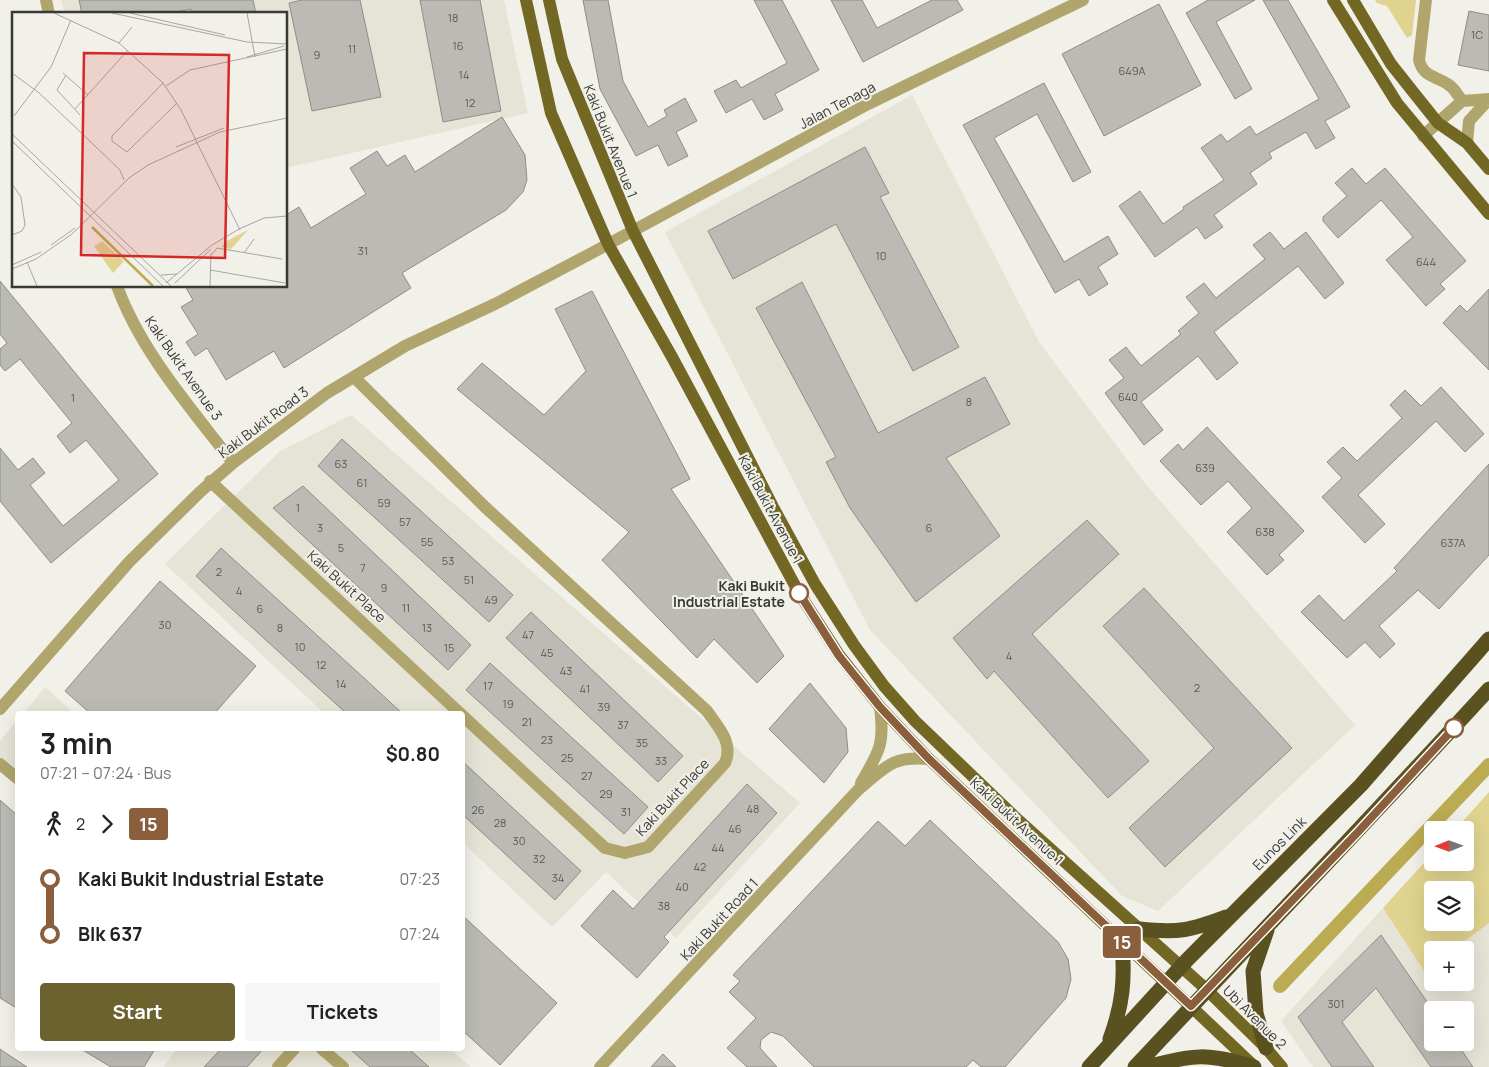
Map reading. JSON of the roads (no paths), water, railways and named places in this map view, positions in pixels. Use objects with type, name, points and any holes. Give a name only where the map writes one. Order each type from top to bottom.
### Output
[{"type":"highway","name":"Eunos Link","points":[[1089,1067],[1180,967],[1361,785],[1489,639]]},
{"type":"highway","points":[[1135,1067],[1489,689]]},
{"type":"highway","points":[[1138,929],[1167,932],[1190,930],[1232,914]]},
{"type":"highway","points":[[1266,1048],[1256,1013],[1253,972],[1268,926]]},
{"type":"highway","points":[[1107,1047],[1120,1013],[1124,972],[1122,942]]},
{"type":"highway","points":[[1147,1067],[1184,1056],[1220,1057],[1254,1067]]},
{"type":"main road","name":"Kaki Bukit Avenue 1","points":[[526,0],[551,113],[608,244],[672,356],[799,593],[839,656],[880,707],[929,759],[1191,1006]]},
{"type":"main road","name":"Kaki Bukit Avenue 1","points":[[549,0],[562,59],[633,231],[773,507],[815,584],[859,652],[884,686],[915,721],[1016,818],[1206,989]]},
{"type":"main road","points":[[1333,0],[1397,103],[1489,214]]},
{"type":"main road","points":[[1353,0],[1391,64],[1438,123],[1467,143],[1489,169]]},
{"type":"main road","name":"Ubi Avenue 2","points":[[1206,989],[1266,1048],[1282,1067]]},
{"type":"main road","points":[[1191,1006],[1254,1067]]},
{"type":"street","name":"Jalan Tenaga","points":[[608,244],[868,104],[1083,0]]},
{"type":"street","points":[[1426,0],[1419,60],[1421,68],[1426,75],[1452,87],[1462,101]]},
{"type":"street","points":[[1423,136],[1462,101],[1489,99]]},
{"type":"street","points":[[1467,143],[1469,121],[1489,99]]},
{"type":"street","name":"Kaki Bukit Road 3","points":[[0,710],[129,562],[210,482],[233,463],[327,393],[405,346],[495,304],[608,244]]},
{"type":"street","name":"Kaki Bukit Avenue 3","points":[[118,288],[138,331],[170,379],[233,463]]},
{"type":"street","name":"Kaki Bukit Place","points":[[354,377],[485,507],[707,711],[724,735],[729,747],[725,763],[648,847],[635,853],[625,853],[606,848],[465,718]]},
{"type":"street","name":"Kaki Bukit Place","points":[[210,482],[458,711]]},
{"type":"street","name":"Kaki Bukit Road 1","points":[[858,790],[880,748],[883,736],[880,707]]},
{"type":"street","name":"Kaki Bukit Road 1","points":[[600,1067],[858,790],[893,761],[910,757],[929,759]]},
{"type":"street","points":[[0,764],[15,776]]},
{"type":"street","points":[[278,1067],[292,1051]]},
{"type":"street","points":[[324,1051],[343,1067]]},
{"type":"waterway","points":[[1280,986],[1489,765]]},
{"type":"place","name":"Kaki Bukit Industrial Estate","points":[[799,593]]}]
